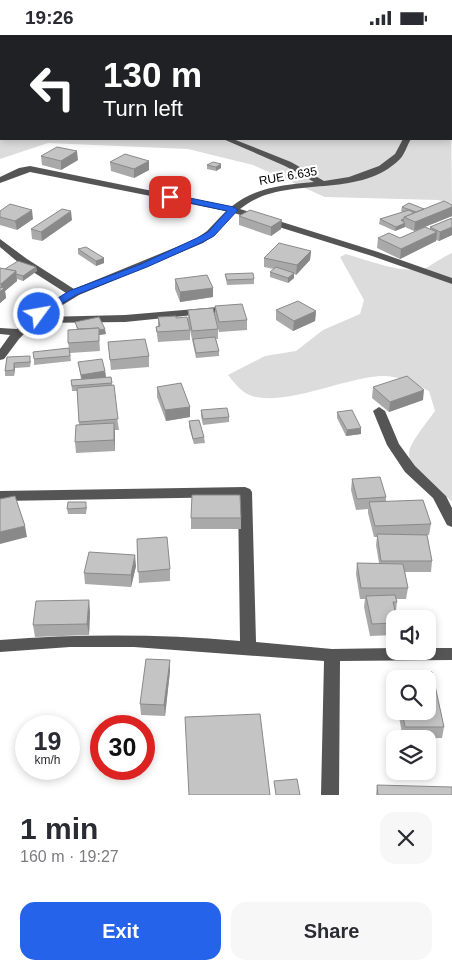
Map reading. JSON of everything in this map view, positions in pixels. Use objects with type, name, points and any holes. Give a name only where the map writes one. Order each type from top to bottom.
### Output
[{"type":"street","points":[[229,140],[288,164],[321,182]]},
{"type":"street","name":"RUE 6.635","points":[[0,357],[30,319],[73,293],[144,265],[211,234],[221,221],[245,200],[261,193],[321,182],[358,178],[371,173],[396,158],[406,140]]},
{"type":"street","points":[[0,180],[22,170],[30,169],[234,210],[357,248],[452,281]]},
{"type":"street","points":[[0,242],[30,265],[73,293]]},
{"type":"street","points":[[30,319],[74,322],[165,316],[219,310]]},
{"type":"street","points":[[0,331],[18,332]]},
{"type":"street","points":[[379,411],[393,445],[410,469],[439,496],[452,522]]},
{"type":"street","points":[[0,497],[245,493],[248,648]]},
{"type":"street","points":[[0,645],[70,641],[134,641],[332,655],[452,654]]},
{"type":"street","points":[[330,795],[332,655]]},
{"type":"shaded area","points":[[0,140],[451,140],[452,204],[438,200],[325,197],[253,165],[188,149],[48,143],[0,159]]},
{"type":"shaded area","points":[[452,253],[452,501],[415,470],[409,454],[413,442],[435,411],[429,391],[408,381],[386,376],[371,377],[293,396],[257,397],[244,392],[228,375],[265,356],[296,351],[323,330],[360,314],[364,300],[340,257],[346,254],[387,266],[409,270],[428,267]]},
{"type":"building","points":[[57,147],[77,151],[61,161],[41,156]]},
{"type":"building","points":[[125,154],[149,161],[134,169],[110,162]]},
{"type":"building","points":[[213,162],[221,164],[216,167],[207,165]]},
{"type":"building","points":[[444,201],[452,205],[452,207],[415,222],[404,217]]},
{"type":"building","points":[[409,203],[424,209],[416,212],[402,207]]},
{"type":"building","points":[[10,204],[32,210],[15,221],[0,217],[0,211]]},
{"type":"building","points":[[62,209],[71,211],[41,232],[31,229]]},
{"type":"building","points":[[250,210],[282,220],[271,227],[239,216]]},
{"type":"building","points":[[409,210],[414,213],[404,217],[401,220],[405,223],[396,227],[380,219]]},
{"type":"building","points":[[452,218],[452,227],[440,232],[430,227]]},
{"type":"building","points":[[425,227],[437,232],[401,249],[378,238],[389,233],[400,238]]},
{"type":"building","points":[[279,243],[311,251],[297,265],[264,258]]},
{"type":"building","points":[[86,247],[104,258],[96,261],[78,249]]},
{"type":"building","points":[[18,261],[36,267],[23,276],[16,274],[16,271],[5,269]]},
{"type":"building","points":[[276,267],[294,273],[288,278],[270,272]]},
{"type":"building","points":[[0,268],[16,271],[0,284]]},
{"type":"building","points":[[253,273],[254,279],[227,280],[225,274]]},
{"type":"building","points":[[207,275],[213,288],[180,292],[175,279]]},
{"type":"building","points":[[298,301],[316,311],[294,321],[276,310]]},
{"type":"building","points":[[242,304],[247,320],[219,322],[215,306]]},
{"type":"building","points":[[213,308],[218,329],[192,331],[188,310]]},
{"type":"building","points":[[176,316],[176,318],[187,317],[190,330],[157,332],[156,327],[160,326],[158,317]]},
{"type":"building","points":[[99,317],[105,329],[78,329],[75,322]]},
{"type":"building","points":[[51,322],[50,331],[31,331],[33,323]]},
{"type":"building","points":[[99,328],[99,341],[68,343],[68,330]]},
{"type":"building","points":[[215,337],[219,351],[196,353],[193,339]]},
{"type":"building","points":[[145,339],[149,356],[110,360],[108,342]]},
{"type":"building","points":[[69,348],[70,356],[34,359],[33,352]]},
{"type":"building","points":[[30,356],[30,362],[14,363],[14,370],[5,371],[7,357]]},
{"type":"building","points":[[102,359],[105,371],[81,375],[78,362]]},
{"type":"building","points":[[407,376],[424,390],[390,402],[373,387]]},
{"type":"building","points":[[111,377],[112,383],[72,386],[71,380]]},
{"type":"building","points":[[181,383],[190,407],[165,410],[157,387]]},
{"type":"building","points":[[114,385],[118,419],[79,422],[77,388]]},
{"type":"building","points":[[227,408],[229,417],[203,419],[201,410]]},
{"type":"building","points":[[352,410],[361,428],[347,430],[337,412]]},
{"type":"building","points":[[199,420],[204,437],[193,439],[189,421]]},
{"type":"building","points":[[114,423],[114,440],[75,442],[76,425]]},
{"type":"building","points":[[380,477],[386,497],[357,499],[352,479]]},
{"type":"building","points":[[192,495],[240,495],[241,518],[191,518]]},
{"type":"building","points":[[15,496],[25,526],[0,532],[0,499]]},
{"type":"building","points":[[423,500],[431,524],[375,526],[369,502]]},
{"type":"building","points":[[68,502],[86,502],[86,508],[67,509]]},
{"type":"building","points":[[377,534],[427,535],[432,561],[381,561]]},
{"type":"building","points":[[167,537],[170,569],[138,572],[137,539]]},
{"type":"building","points":[[89,552],[135,555],[131,575],[84,573]]},
{"type":"building","points":[[357,563],[403,564],[408,588],[361,588]]},
{"type":"building","points":[[395,595],[397,602],[393,602],[395,610],[386,610],[386,623],[372,624],[366,596]]},
{"type":"building","points":[[89,600],[87,624],[33,625],[36,601]]},
{"type":"building","points":[[146,659],[170,660],[164,705],[140,704]]},
{"type":"building","points":[[436,690],[444,727],[405,727],[404,720],[436,720]]},
{"type":"building","points":[[260,714],[270,795],[189,795],[185,717]]},
{"type":"building","points":[[297,779],[300,795],[276,795],[274,781]]},
{"type":"building","points":[[377,785],[452,787],[452,795],[378,795]]},
{"type":"route","points":[[39,314],[73,293],[144,265],[200,240],[211,234],[221,221],[234,210],[170,197]]}]
